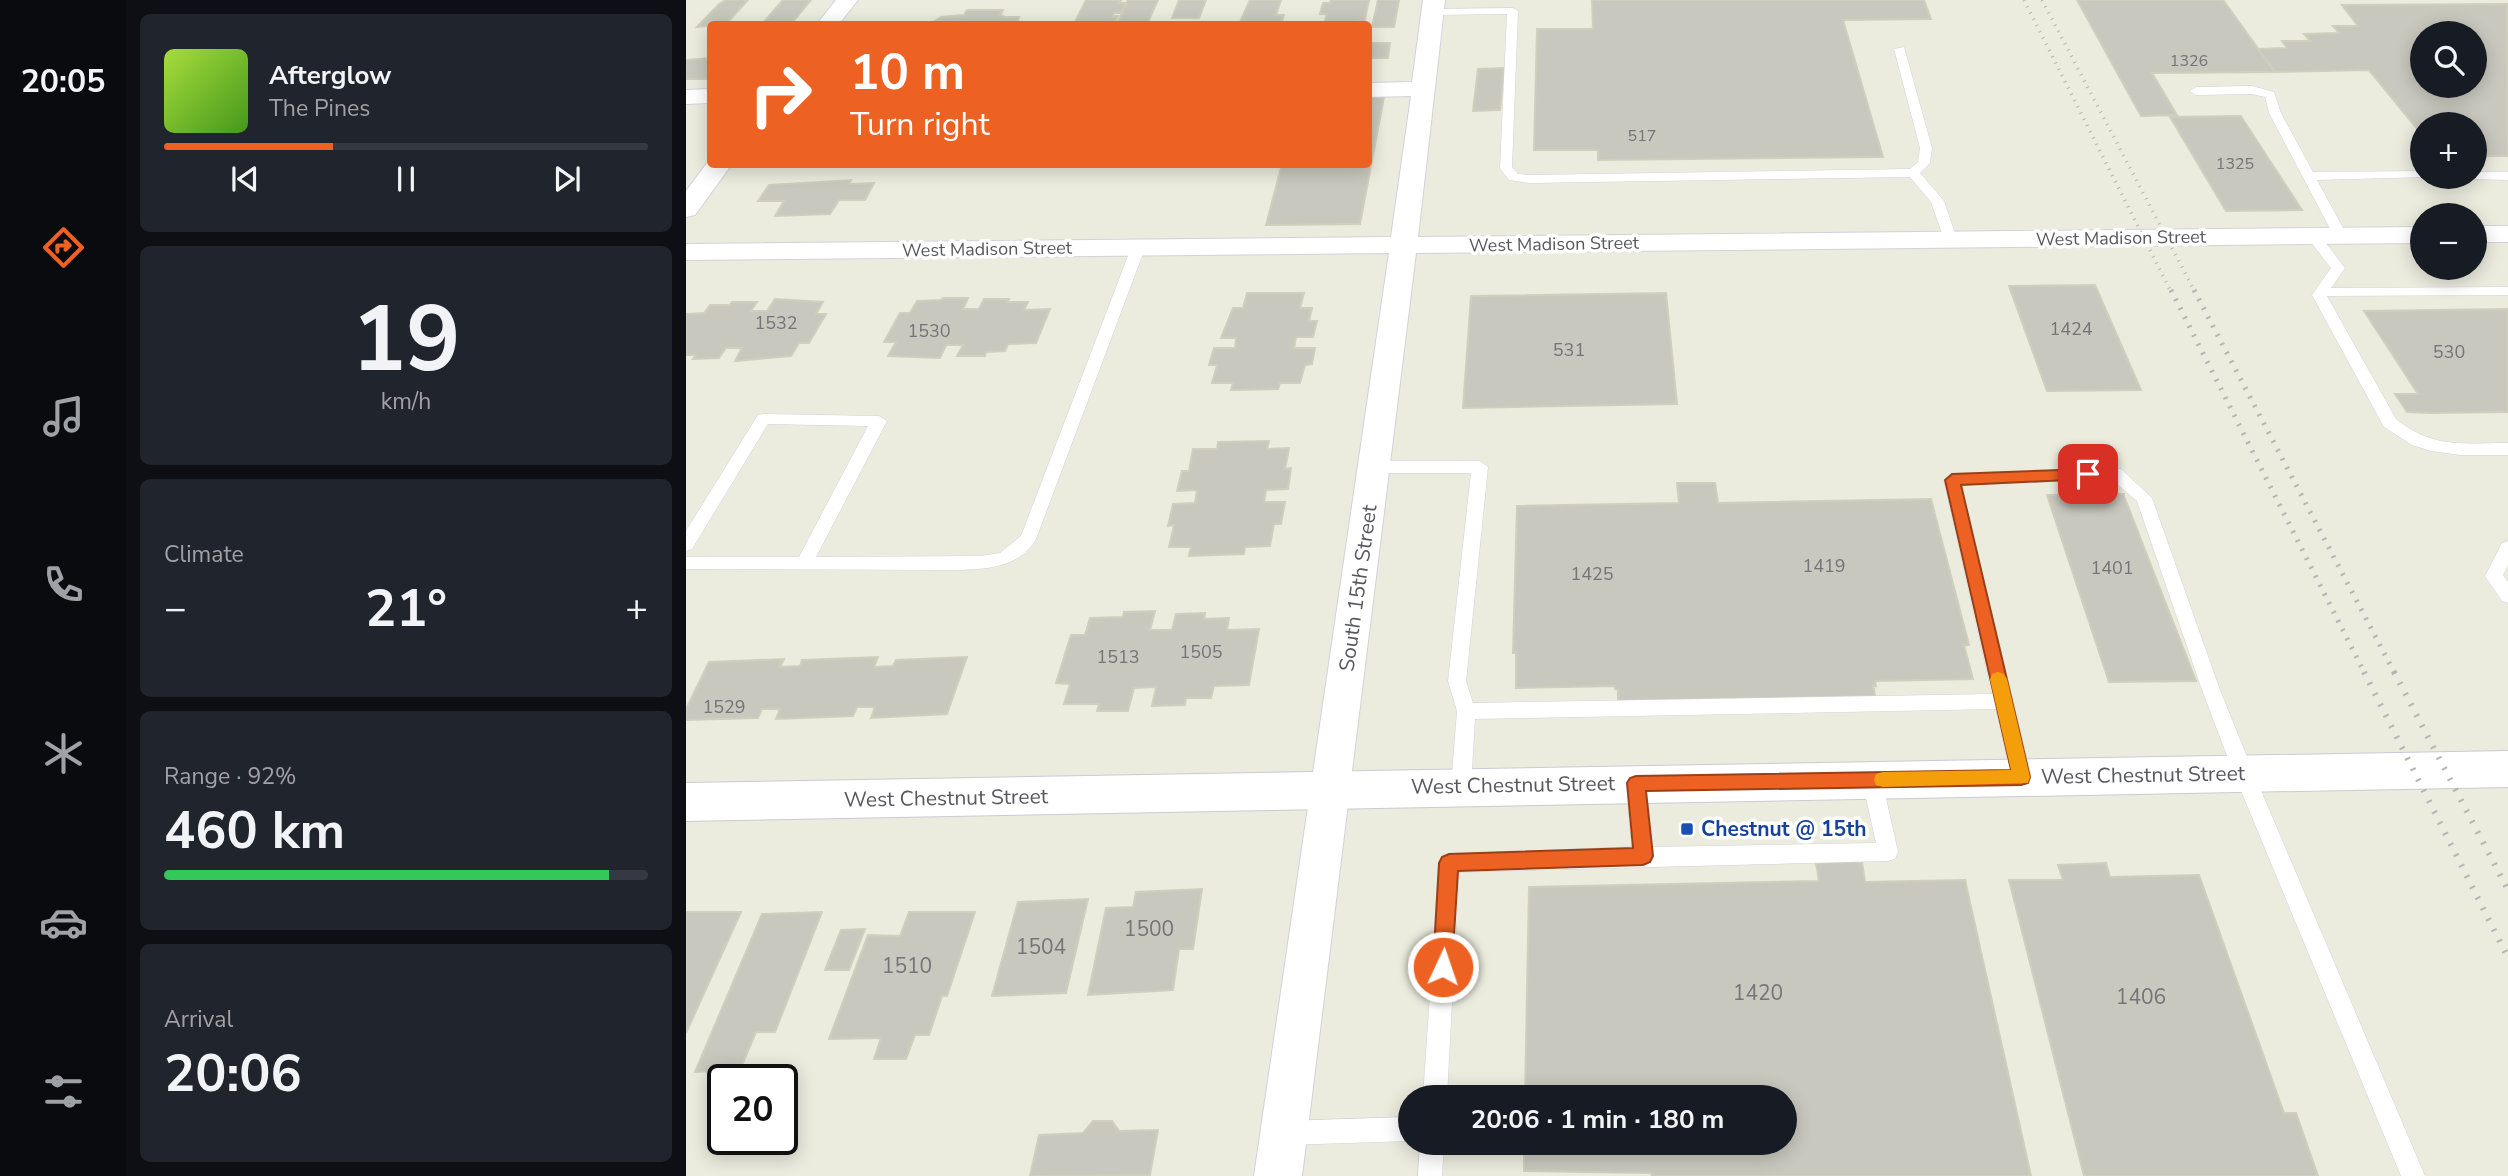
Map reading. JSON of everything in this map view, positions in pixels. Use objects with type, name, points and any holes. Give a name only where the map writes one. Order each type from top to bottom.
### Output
[{"type":"main road","name":"West Chestnut Street","points":[[686,802],[1144,795],[1331,788],[2508,769]]},
{"type":"street","points":[[830,21],[847,0]]},
{"type":"street","name":"South 15th Street","points":[[1278,1176],[1319,859],[1375,467],[1434,6]]},
{"type":"street","points":[[1372,90],[1423,89]]},
{"type":"street","points":[[686,97],[707,96]]},
{"type":"street","points":[[686,209],[717,168]]},
{"type":"street","points":[[2487,234],[2508,234]]},
{"type":"street","name":"West Madison Street","points":[[686,253],[2410,235]]},
{"type":"lane","points":[[1434,6],[1513,12],[1506,167],[1514,177],[1530,179],[1913,173],[1924,163],[1926,148],[1900,48]]},
{"type":"lane","points":[[2196,91],[2252,90],[2270,95],[2275,113],[2340,235]]},
{"type":"lane","points":[[1913,173],[1937,201],[1950,239]]},
{"type":"lane","points":[[2308,176],[2410,175]]},
{"type":"lane","points":[[2487,176],[2508,176]]},
{"type":"lane","points":[[2313,236],[2338,268],[2319,295],[2390,423],[2406,438],[2431,448],[2508,449]]},
{"type":"lane","points":[[686,563],[960,564],[1001,561],[1019,551],[1028,539],[1138,248]]},
{"type":"lane","points":[[2322,292],[2508,291]]},
{"type":"lane","points":[[686,545],[763,419],[879,421],[804,564]]},
{"type":"lane","points":[[1375,467],[1480,467],[1457,681],[1466,711],[1461,786]]},
{"type":"lane","points":[[2021,777],[1952,480],[2115,473],[2144,498],[2211,690],[2244,774],[2413,1176]]},
{"type":"lane","points":[[2508,547],[2494,576],[2508,596]]},
{"type":"lane","points":[[1466,711],[2003,701]]},
{"type":"lane","points":[[1436,1085],[1449,863],[1643,856],[1888,852],[1872,780]]},
{"type":"lane","points":[[1636,783],[1643,856]]},
{"type":"lane","points":[[1284,1133],[1398,1129]]},
{"type":"lane","points":[[1430,1176],[1431,1155]]},
{"type":"building","points":[[726,0],[748,0],[729,21],[707,21],[707,26],[697,27]]},
{"type":"building","points":[[783,0],[811,0],[794,21],[765,21]]},
{"type":"building","points":[[1086,0],[1121,0],[1119,3],[1126,3],[1120,13],[1114,13],[1113,16],[1118,16],[1116,21],[1076,21]]},
{"type":"building","points":[[1128,0],[1158,0],[1148,21],[1118,21]]},
{"type":"building","points":[[1179,0],[1206,0],[1199,18],[1172,18]]},
{"type":"building","points":[[1250,0],[1281,0],[1276,15],[1284,15],[1282,21],[1240,21]]},
{"type":"building","points":[[1331,0],[1369,0],[1365,21],[1325,21],[1327,14],[1320,14],[1323,3],[1330,3]]},
{"type":"building","points":[[1378,0],[1399,0],[1394,27],[1372,27]]},
{"type":"building","points":[[1592,0],[1924,0],[1931,19],[1843,20],[1883,157],[1598,160],[1598,150],[1534,150],[1537,29],[1593,29]]},
{"type":"building","points":[[2077,0],[2223,0],[2275,72],[2152,73],[2177,115],[2141,116]]},
{"type":"building","points":[[2507,4],[2508,156],[2487,156],[2487,112],[2410,112],[2410,120],[2369,70],[2275,72],[2258,49],[2287,48],[2282,41],[2310,41],[2304,34],[2339,33],[2333,26],[2358,26],[2342,5]]},
{"type":"building","points":[[967,10],[1003,10],[1000,15],[1019,17],[1018,21],[935,21],[941,17],[964,15]]},
{"type":"building","points":[[1372,43],[1390,43],[1388,58],[1372,58]]},
{"type":"building","points":[[707,58],[707,79],[686,79],[686,60]]},
{"type":"building","points":[[1504,68],[1500,110],[1473,111],[1478,69]]},
{"type":"building","points":[[1372,97],[1384,97],[1372,160]]},
{"type":"building","points":[[2241,116],[2302,210],[2226,211],[2170,117]]},
{"type":"building","points":[[1281,168],[1371,168],[1360,224],[1266,225]]},
{"type":"building","points":[[851,180],[849,184],[874,183],[865,200],[839,200],[830,214],[775,216],[784,201],[758,201],[769,185]]},
{"type":"building","points":[[2095,285],[2141,390],[2047,391],[2009,286]]},
{"type":"building","points":[[1247,293],[1304,293],[1300,308],[1312,308],[1309,321],[1317,321],[1313,337],[1296,337],[1294,348],[1315,348],[1312,364],[1305,365],[1300,383],[1280,383],[1278,389],[1231,390],[1233,383],[1212,383],[1217,365],[1209,365],[1214,348],[1235,348],[1236,338],[1221,338],[1233,308],[1243,308]]},
{"type":"building","points":[[1666,293],[1677,404],[1463,408],[1471,296]]},
{"type":"building","points":[[968,298],[963,309],[979,309],[984,299],[1009,299],[1007,302],[1028,302],[1024,310],[1050,309],[1036,343],[1008,344],[1005,351],[986,352],[985,356],[957,356],[963,345],[946,345],[940,358],[888,356],[896,342],[884,342],[900,313],[910,313],[917,301]]},
{"type":"building","points":[[775,299],[823,302],[816,314],[826,314],[809,343],[799,343],[791,356],[735,361],[742,348],[726,348],[719,358],[693,359],[696,355],[686,355],[686,314],[704,313],[710,305],[730,305],[732,302],[757,302],[751,311],[767,311]]},
{"type":"building","points":[[2508,309],[2508,412],[2407,412],[2395,394],[2418,394],[2364,311]]},
{"type":"building","points":[[1269,441],[1267,449],[1289,448],[1285,469],[1291,468],[1288,489],[1266,490],[1264,502],[1285,502],[1281,524],[1274,524],[1270,546],[1245,547],[1244,554],[1189,556],[1191,547],[1169,547],[1174,525],[1168,526],[1173,504],[1195,503],[1197,490],[1177,491],[1182,471],[1189,471],[1193,449],[1217,449],[1218,442]]},
{"type":"building","points":[[1677,483],[1715,483],[1718,503],[1931,499],[1969,645],[1964,645],[1973,679],[1875,681],[1875,696],[1618,701],[1618,690],[1615,686],[1516,688],[1516,653],[1513,653],[1517,506],[1679,503]]},
{"type":"building","points":[[2124,494],[2196,681],[2109,682],[2047,495]]},
{"type":"building","points":[[1155,611],[1150,630],[1172,630],[1176,614],[1205,613],[1204,619],[1229,618],[1227,630],[1259,629],[1249,685],[1214,686],[1211,698],[1186,698],[1185,705],[1152,706],[1156,687],[1134,688],[1128,711],[1097,711],[1099,704],[1064,704],[1070,684],[1056,683],[1071,635],[1085,635],[1090,618],[1123,617],[1124,612]]},
{"type":"building","points":[[878,657],[874,667],[893,666],[896,660],[967,657],[947,714],[871,718],[875,707],[857,707],[853,716],[776,719],[780,709],[762,709],[758,718],[686,720],[686,709],[709,662],[784,659],[780,667],[800,666],[802,660]]},
{"type":"building","points":[[1862,862],[1865,882],[1965,880],[2031,1176],[1652,1176],[1651,1173],[1524,1171],[1524,1155],[1797,1155],[1797,1085],[1525,1085],[1529,887],[1819,881],[1816,863]]},
{"type":"building","points":[[2106,863],[2110,877],[2199,875],[2284,1113],[2296,1113],[2318,1176],[2084,1176],[2009,880],[2063,880],[2058,865]]},
{"type":"building","points":[[1202,889],[1193,949],[1179,949],[1173,990],[1088,995],[1106,908],[1133,907],[1136,892]]},
{"type":"building","points":[[1088,899],[1066,993],[992,996],[1018,902]]},
{"type":"building","points":[[686,912],[741,912],[686,1033]]},
{"type":"building","points":[[822,912],[775,1032],[756,1032],[743,1064],[707,1064],[707,1071],[695,1072],[762,914]]},
{"type":"building","points":[[909,912],[975,912],[947,996],[942,996],[929,1035],[915,1035],[906,1059],[874,1059],[881,1038],[829,1039],[868,935],[900,936]]},
{"type":"building","points":[[865,929],[849,970],[825,970],[841,930]]},
{"type":"building","points":[[1093,1121],[1112,1121],[1119,1131],[1158,1130],[1150,1175],[1030,1176],[1039,1135],[1083,1133]]},
{"type":"railway","points":[[2024,0],[2171,292]]},
{"type":"railway","points":[[2042,0],[2195,292]]},
{"type":"railway","points":[[2171,290],[2365,674]]},
{"type":"railway","points":[[2194,290],[2395,674]]},
{"type":"railway","points":[[2364,672],[2508,958]]},
{"type":"railway","points":[[2394,672],[2508,890]]},
{"type":"slow traffic","points":[[1883,780],[2021,777],[1998,679]]},
{"type":"place","name":"Chestnut @ 15th","points":[[1687,829]]},
{"type":"route","points":[[1443,967],[1449,863],[1643,856],[1636,783],[2021,777],[1952,480],[2088,474]]}]
